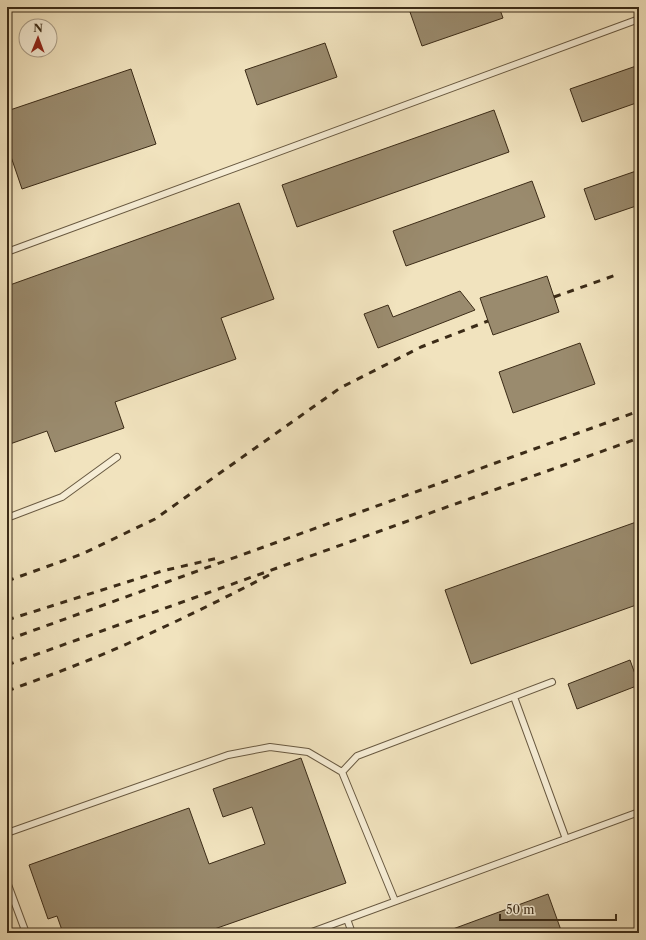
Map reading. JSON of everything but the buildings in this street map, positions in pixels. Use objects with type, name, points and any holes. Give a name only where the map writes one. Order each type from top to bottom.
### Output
[{"type":"lane","points":[[7,252],[639,19]]},
{"type":"lane","points":[[7,518],[62,497],[117,457]]},
{"type":"lane","points":[[342,772],[357,756],[552,682]]},
{"type":"lane","points":[[514,697],[566,839]]},
{"type":"lane","points":[[7,833],[228,755],[270,747],[308,752],[342,772],[395,901]]},
{"type":"lane","points":[[309,933],[639,812]]},
{"type":"lane","points":[[7,882],[26,933]]},
{"type":"lane","points":[[347,919],[352,933]]},
{"type":"railway","points":[[554,297],[616,275]]},
{"type":"railway","points":[[7,581],[82,554],[155,519],[340,388],[421,347],[488,321]]},
{"type":"railway","points":[[7,640],[639,411]]},
{"type":"railway","points":[[7,665],[639,438]]},
{"type":"railway","points":[[7,620],[162,571],[218,558]]},
{"type":"railway","points":[[7,691],[84,662],[129,643],[269,575]]}]
